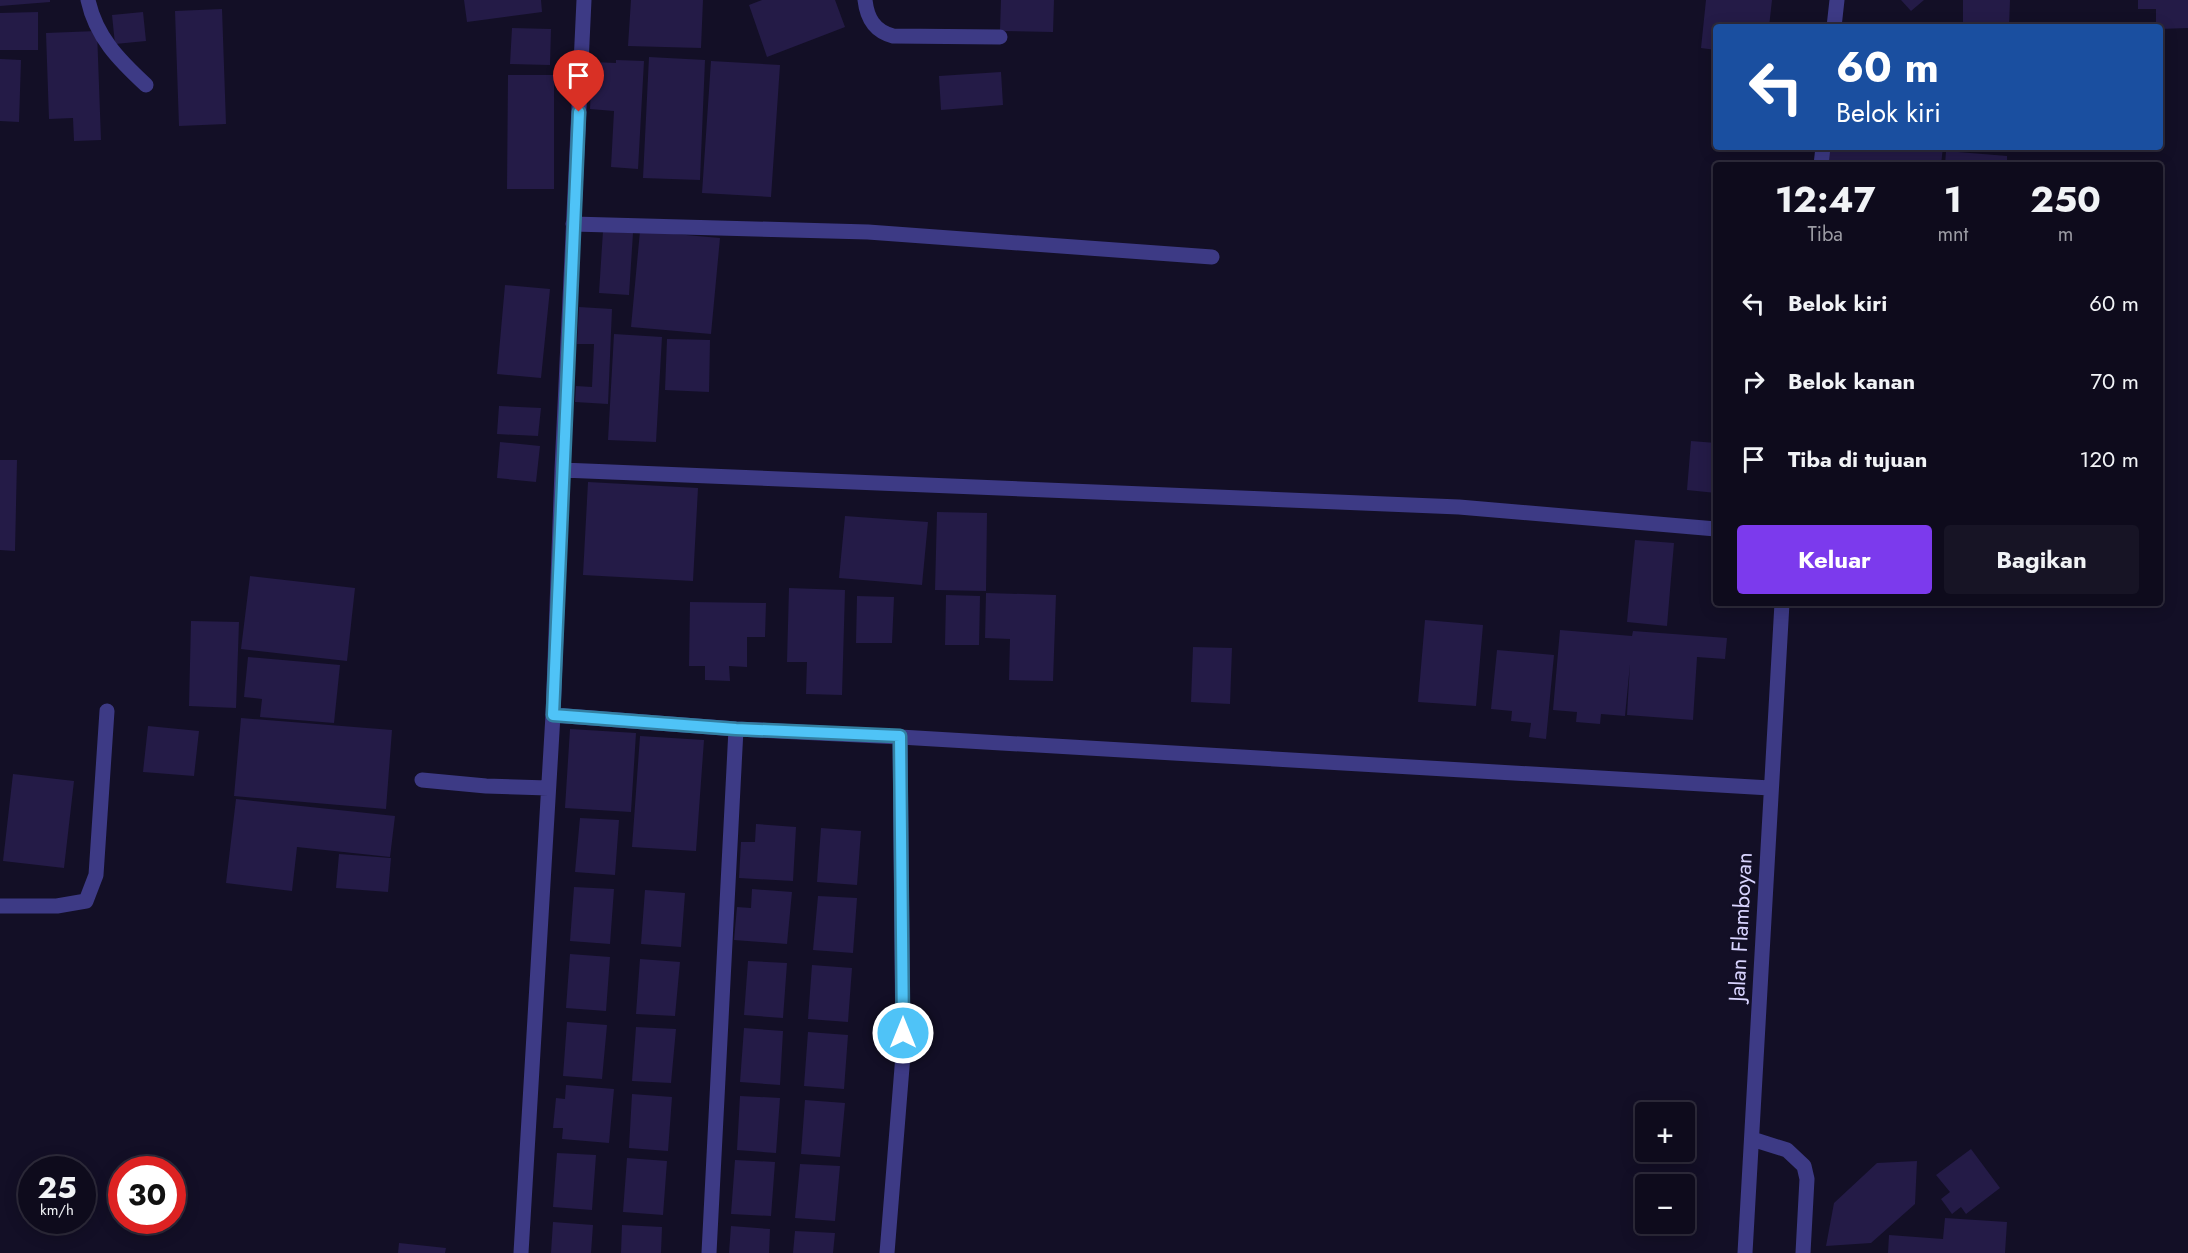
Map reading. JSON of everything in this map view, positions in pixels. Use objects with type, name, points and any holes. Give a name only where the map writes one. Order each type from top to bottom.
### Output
[{"type":"street","points":[[87,0],[101,36],[117,59],[146,85]]},
{"type":"street","points":[[521,1253],[553,715],[584,0]]},
{"type":"street","points":[[865,0],[866,11],[873,25],[882,33],[893,36],[1000,37]]},
{"type":"street","points":[[1834,24],[1837,0]]},
{"type":"street","points":[[573,224],[868,232],[1212,257]]},
{"type":"street","points":[[562,470],[1459,507],[1713,530]]},
{"type":"street","name":"Jalan Flamboyan","points":[[1744,1253],[1782,606]]},
{"type":"street","points":[[0,906],[57,906],[86,901],[96,875],[106,711]]},
{"type":"street","points":[[553,715],[736,729],[900,736],[1770,788]]},
{"type":"street","points":[[709,1253],[736,729]]},
{"type":"street","points":[[886,1253],[903,1055],[900,736]]},
{"type":"street","points":[[422,780],[486,786],[548,788]]},
{"type":"street","points":[[1752,1140],[1787,1150],[1804,1166],[1807,1179],[1803,1253]]},
{"type":"building","points":[[0,0],[50,0],[50,2],[0,6]]},
{"type":"building","points":[[464,0],[541,0],[542,12],[467,22]]},
{"type":"building","points":[[631,0],[703,0],[701,48],[628,46]]},
{"type":"building","points":[[762,0],[835,0],[845,27],[767,57],[749,5]]},
{"type":"building","points":[[1001,0],[1054,0],[1053,32],[1000,31]]},
{"type":"building","points":[[1706,0],[1772,0],[1769,24],[1713,24],[1713,50],[1701,48]]},
{"type":"building","points":[[1901,0],[1924,0],[1911,11]]},
{"type":"building","points":[[1963,0],[2010,0],[2009,24],[1963,24]]},
{"type":"building","points":[[2138,0],[2188,0],[2188,28],[2163,29],[2163,24],[2156,24],[2156,9],[2138,9]]},
{"type":"building","points":[[222,9],[226,124],[179,126],[175,11]]},
{"type":"building","points":[[38,12],[38,50],[0,50],[0,13]]},
{"type":"building","points":[[143,12],[146,41],[115,44],[112,15]]},
{"type":"building","points":[[512,28],[551,29],[550,65],[510,64]]},
{"type":"building","points":[[97,31],[101,140],[74,141],[73,118],[49,119],[46,33]]},
{"type":"building","points":[[649,57],[705,60],[700,180],[643,178]]},
{"type":"building","points":[[0,59],[21,60],[19,122],[0,121]]},
{"type":"building","points":[[616,60],[644,61],[638,169],[611,167],[614,111],[590,109],[592,62],[616,63]]},
{"type":"building","points":[[711,61],[780,65],[771,197],[702,193]]},
{"type":"building","points":[[1001,72],[1003,105],[941,110],[939,76]]},
{"type":"building","points":[[508,75],[554,75],[554,189],[507,189]]},
{"type":"building","points":[[1829,150],[1943,150],[1941,162],[1827,162]]},
{"type":"building","points":[[1946,151],[2007,156],[2007,162],[1945,162]]},
{"type":"building","points":[[603,231],[633,233],[629,295],[599,293]]},
{"type":"building","points":[[640,231],[720,238],[711,334],[631,327]]},
{"type":"building","points":[[505,285],[550,289],[541,378],[497,374]]},
{"type":"building","points":[[579,307],[612,309],[608,404],[575,402],[576,386],[592,387],[594,344],[577,344]]},
{"type":"building","points":[[614,334],[662,337],[656,442],[608,440]]},
{"type":"building","points":[[667,339],[710,340],[709,392],[665,390]]},
{"type":"building","points":[[499,406],[541,408],[538,436],[497,434]]},
{"type":"building","points":[[1691,441],[1713,443],[1713,493],[1687,490]]},
{"type":"building","points":[[500,442],[540,446],[536,482],[497,478]]},
{"type":"building","points":[[0,460],[17,460],[15,551],[0,550]]},
{"type":"building","points":[[588,482],[698,488],[693,581],[583,575]]},
{"type":"building","points":[[937,512],[987,513],[986,591],[935,590]]},
{"type":"building","points":[[845,516],[928,522],[922,585],[839,578]]},
{"type":"building","points":[[1635,540],[1674,543],[1667,626],[1627,622]]},
{"type":"building","points":[[250,576],[355,588],[347,661],[241,649]]},
{"type":"building","points":[[789,588],[845,590],[842,695],[806,694],[807,662],[787,662]]},
{"type":"building","points":[[986,593],[1056,595],[1053,681],[1009,680],[1010,639],[985,638]]},
{"type":"building","points":[[946,595],[980,596],[979,645],[945,645]]},
{"type":"building","points":[[857,596],[894,597],[892,643],[856,643]]},
{"type":"building","points":[[690,602],[766,603],[765,637],[747,637],[747,667],[729,666],[730,681],[705,680],[705,666],[689,666]]},
{"type":"building","points":[[1425,620],[1483,625],[1476,706],[1418,702]]},
{"type":"building","points":[[191,621],[239,622],[236,708],[189,706]]},
{"type":"building","points":[[1560,630],[1632,636],[1633,631],[1727,638],[1725,659],[1697,657],[1693,720],[1627,715],[1630,664],[1625,716],[1601,714],[1600,724],[1576,722],[1577,712],[1553,710]]},
{"type":"building","points":[[1193,647],[1232,648],[1230,704],[1191,702]]},
{"type":"building","points":[[1497,650],[1554,655],[1546,739],[1529,737],[1531,723],[1511,721],[1512,711],[1491,709]]},
{"type":"building","points":[[248,657],[340,665],[334,723],[260,717],[262,699],[244,697]]},
{"type":"building","points":[[241,718],[392,730],[386,809],[234,796]]},
{"type":"building","points":[[148,726],[199,731],[194,776],[143,772]]},
{"type":"building","points":[[570,729],[636,733],[631,812],[565,808]]},
{"type":"building","points":[[640,736],[704,740],[696,851],[632,847]]},
{"type":"building","points":[[13,774],[74,781],[64,868],[3,861]]},
{"type":"building","points":[[236,799],[395,816],[390,857],[297,847],[292,891],[226,883]]},
{"type":"building","points":[[580,818],[619,820],[615,875],[575,872]]},
{"type":"building","points":[[756,824],[796,827],[793,881],[739,878],[741,842],[755,842]]},
{"type":"building","points":[[821,828],[861,831],[857,885],[817,882]]},
{"type":"building","points":[[339,854],[391,858],[388,892],[336,888]]},
{"type":"building","points":[[574,887],[614,889],[610,944],[570,941]]},
{"type":"building","points":[[752,889],[792,892],[787,944],[734,940],[737,907],[751,908]]},
{"type":"building","points":[[645,890],[685,893],[681,947],[641,944]]},
{"type":"building","points":[[818,896],[857,898],[853,953],[813,950]]},
{"type":"building","points":[[570,954],[610,957],[606,1011],[566,1008]]},
{"type":"building","points":[[640,959],[680,962],[675,1016],[636,1014]]},
{"type":"building","points":[[748,961],[787,963],[783,1018],[744,1015]]},
{"type":"building","points":[[812,965],[852,968],[848,1022],[808,1019]]},
{"type":"building","points":[[567,1022],[607,1025],[602,1079],[563,1076]]},
{"type":"building","points":[[636,1027],[676,1029],[671,1083],[632,1081]]},
{"type":"building","points":[[744,1028],[783,1031],[780,1085],[740,1082]]},
{"type":"building","points":[[808,1032],[848,1035],[844,1089],[804,1086]]},
{"type":"building","points":[[566,1085],[614,1089],[609,1143],[562,1139],[563,1128],[553,1128],[556,1098],[565,1099]]},
{"type":"building","points":[[632,1094],[672,1097],[668,1151],[629,1148]]},
{"type":"building","points":[[740,1096],[780,1098],[776,1153],[737,1150]]},
{"type":"building","points":[[805,1100],[845,1103],[840,1157],[801,1154]]},
{"type":"building","points":[[1971,1149],[2000,1188],[1966,1214],[1961,1207],[1952,1214],[1941,1199],[1950,1192],[1936,1175]]},
{"type":"building","points":[[557,1153],[596,1155],[592,1210],[553,1207]]},
{"type":"building","points":[[627,1158],[667,1161],[663,1215],[623,1212]]},
{"type":"building","points":[[735,1160],[775,1162],[771,1216],[731,1214]]},
{"type":"building","points":[[1917,1161],[1915,1204],[1871,1243],[1826,1246],[1834,1203],[1877,1163]]},
{"type":"building","points":[[800,1164],[840,1166],[835,1221],[795,1218]]},
{"type":"building","points":[[1945,1218],[2007,1222],[2005,1253],[1888,1253],[1889,1235],[1943,1239]]},
{"type":"building","points":[[553,1222],[593,1225],[591,1253],[551,1253]]},
{"type":"building","points":[[622,1225],[662,1227],[661,1253],[621,1253]]},
{"type":"building","points":[[731,1226],[770,1229],[769,1253],[729,1253]]},
{"type":"building","points":[[795,1231],[835,1233],[833,1253],[793,1253]]},
{"type":"building","points":[[399,1243],[446,1248],[445,1253],[398,1253]]},
{"type":"route","points":[[579,112],[553,715],[736,729],[900,736],[903,1033]]}]
